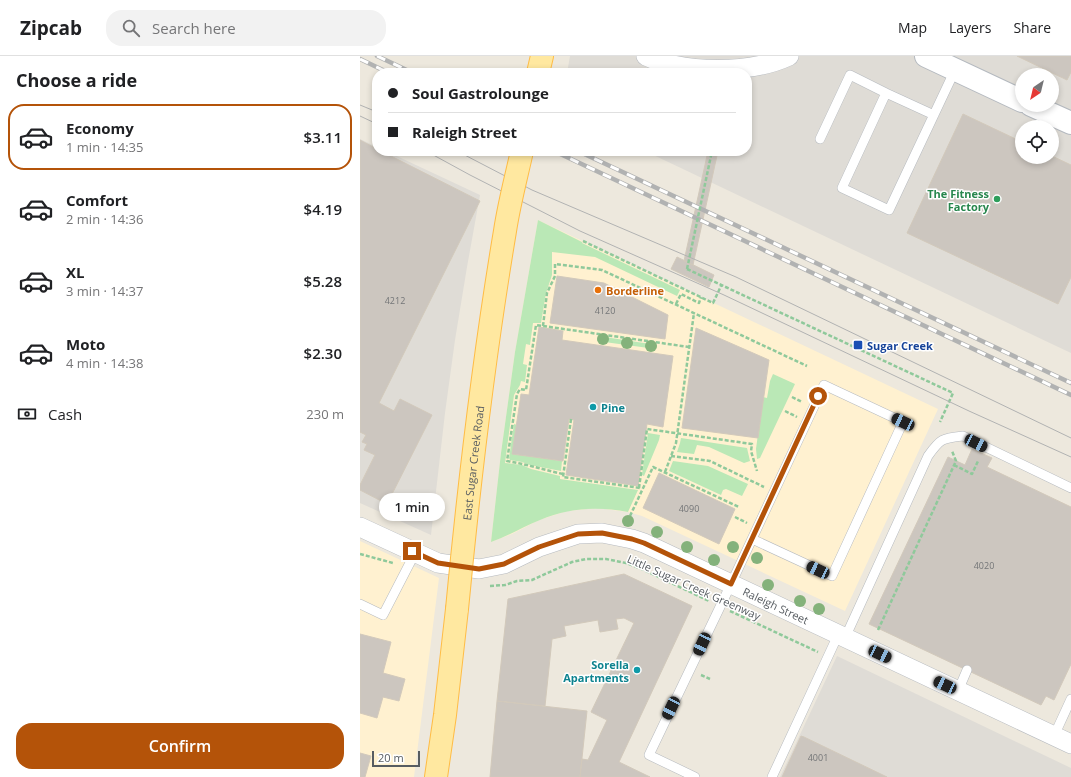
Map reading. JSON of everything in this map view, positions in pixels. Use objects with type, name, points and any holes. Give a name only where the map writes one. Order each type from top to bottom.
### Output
[{"type":"main road","points":[[539,68],[542,56]]},
{"type":"main road","name":"East Sugar Creek Road","points":[[436,777],[445,715],[467,505],[487,346],[505,229],[521,156]]},
{"type":"street","points":[[646,56],[655,60],[700,68]]},
{"type":"street","points":[[742,68],[778,61],[788,56]]},
{"type":"street","points":[[926,56],[1015,98]]},
{"type":"street","points":[[1047,112],[1071,123]]},
{"type":"street","name":"Raleigh Street","points":[[360,527],[438,563],[479,569],[504,564],[539,547],[578,534],[602,533],[632,539],[644,543],[1071,744]]},
{"type":"lane","points":[[886,92],[842,188],[889,210],[955,70]]},
{"type":"lane","points":[[820,139],[850,75],[934,115]]},
{"type":"lane","points":[[695,777],[649,755],[824,385],[903,422],[832,576],[752,539]]},
{"type":"lane","points":[[772,777],[828,657],[842,636],[928,456],[937,444],[946,438],[963,436],[1071,488]]},
{"type":"lane","points":[[360,604],[383,615],[415,553]]},
{"type":"lane","points":[[958,691],[967,670]]},
{"type":"lane","points":[[1054,736],[1071,699]]},
{"type":"path","points":[[711,156],[686,269],[953,393],[940,422]]},
{"type":"path","points":[[583,241],[713,303],[722,286]]},
{"type":"path","points":[[543,326],[548,293],[555,276],[555,264],[602,270],[806,366]]},
{"type":"path","points":[[676,304],[681,294],[698,303],[701,298]]},
{"type":"path","points":[[665,472],[676,443],[694,313]]},
{"type":"path","points":[[641,488],[563,477],[563,474],[507,461],[517,394],[520,389],[526,390],[536,325],[690,347]]},
{"type":"path","points":[[563,474],[571,419]]},
{"type":"path","points":[[641,488],[647,429],[752,444],[751,451],[757,471]]},
{"type":"path","points":[[878,630],[954,465],[956,460],[952,451]]},
{"type":"path","points":[[671,456],[710,461],[752,481]]},
{"type":"path","points":[[954,465],[972,474],[978,461]]},
{"type":"path","points":[[630,516],[641,488],[653,466],[739,507]]},
{"type":"path","points":[[360,554],[392,562],[406,569]]},
{"type":"path","name":"Little Sugar Creek Greenway","points":[[484,586],[505,585],[517,581],[532,580],[572,562],[586,559],[606,559],[626,563],[642,569],[828,657]]},
{"type":"shaded area","points":[[570,56],[1071,56],[1071,353],[656,156],[752,156],[752,68],[568,68]]},
{"type":"shaded area","points":[[360,139],[372,145],[372,156],[397,156],[480,195],[455,340],[431,535],[360,503]]},
{"type":"shaded area","points":[[538,220],[938,409],[845,611],[642,516],[628,512],[597,508],[567,511],[539,520],[512,534],[491,542],[501,453],[515,352]]},
{"type":"shaded area","points":[[360,541],[439,578],[414,777],[360,777]]},
{"type":"shaded area","points":[[837,656],[1071,768],[1071,777],[780,777]]},
{"type":"green space","points":[[538,220],[680,290],[677,296],[595,257],[552,252],[552,275],[546,293],[541,323],[533,323],[530,345],[526,344],[523,364],[527,365],[525,382],[521,381],[514,395],[505,463],[522,465],[531,469],[560,476],[560,479],[638,490],[628,512],[605,509],[583,509],[561,513],[540,520],[491,542],[501,453],[515,352]]},
{"type":"green space","points":[[598,336],[657,345],[656,349],[597,341]]},
{"type":"green space","points":[[773,374],[795,384],[760,458],[757,459],[756,449],[763,397],[767,398],[770,381]]},
{"type":"green space","points":[[514,424],[517,425],[513,454],[562,461],[561,471],[510,460],[509,458]]},
{"type":"green space","points":[[648,433],[660,435],[644,476],[642,475]]},
{"type":"green space","points":[[681,438],[747,448],[750,461],[744,463],[709,447],[697,445],[694,454],[677,452]]},
{"type":"green space","points":[[673,461],[708,466],[748,484],[742,496],[726,489],[723,490],[721,495],[669,471]]},
{"type":"building","points":[[1017,56],[1071,56],[1071,72],[1067,80],[1059,76],[1059,68],[1042,68]]},
{"type":"building","name":"The Fitness Factory","points":[[963,114],[1015,139],[1015,164],[1059,164],[1059,159],[1071,165],[1071,277],[1058,304],[907,233]]},
{"type":"building","points":[[360,140],[372,146],[372,156],[391,156],[480,201],[379,403],[394,411],[400,399],[432,415],[387,504],[360,490],[360,485],[375,455],[364,450],[367,444],[362,442],[366,435],[360,432]]},
{"type":"building","points":[[707,156],[717,156],[693,265],[684,261]]},
{"type":"building","points":[[677,257],[714,275],[709,287],[671,269]]},
{"type":"building","points":[[557,276],[604,283],[668,315],[665,339],[550,323]]},
{"type":"building","name":"Pine","points":[[539,327],[563,331],[562,340],[673,356],[663,427],[647,424],[638,486],[566,475],[574,420],[569,419],[563,461],[512,454],[521,394],[529,395]]},
{"type":"building","points":[[696,328],[769,360],[758,438],[682,428]]},
{"type":"building","points":[[972,449],[992,458],[987,467],[1071,507],[1071,664],[1054,700],[1046,696],[1041,705],[869,624],[948,457],[965,465]]},
{"type":"building","points":[[659,473],[735,509],[719,544],[643,508]]},
{"type":"building","name":"Sorella Apartments","points":[[624,574],[692,606],[619,762],[650,777],[580,777],[582,759],[588,760],[607,720],[591,712],[634,623],[624,618],[616,619],[618,629],[600,632],[598,620],[564,626],[566,636],[552,639],[545,706],[497,701],[508,599]]},
{"type":"building","points":[[360,634],[391,642],[383,673],[405,679],[399,701],[383,697],[377,718],[360,713]]},
{"type":"building","points":[[497,701],[587,711],[580,777],[490,777]]},
{"type":"building","points":[[801,736],[804,737],[887,777],[782,777]]},
{"type":"building","points":[[360,753],[371,756],[365,777],[360,777]]},
{"type":"tram line","points":[[360,105],[372,110]]},
{"type":"tram line","points":[[360,116],[372,122]]},
{"type":"tram line","points":[[435,156],[580,231],[724,295],[969,411],[1071,457]]},
{"type":"tram line","points":[[467,156],[532,190],[736,277],[1071,438]]},
{"type":"railway","points":[[377,56],[402,68]]},
{"type":"railway","points":[[360,59],[379,68]]},
{"type":"railway","points":[[565,156],[1071,395]]},
{"type":"railway","points":[[589,156],[1071,383]]},
{"type":"place","name":"The Fitness Factory","points":[[997,199]]},
{"type":"place","name":"Borderline","points":[[598,290]]},
{"type":"place","name":"Sugar Creek","points":[[858,345]]},
{"type":"place","name":"Pine","points":[[593,407]]},
{"type":"place","name":"Sorella Apartments","points":[[637,670]]},
{"type":"route","points":[[412,551],[438,563],[479,569],[504,564],[539,547],[578,534],[602,533],[644,543],[731,584],[818,396]]}]
